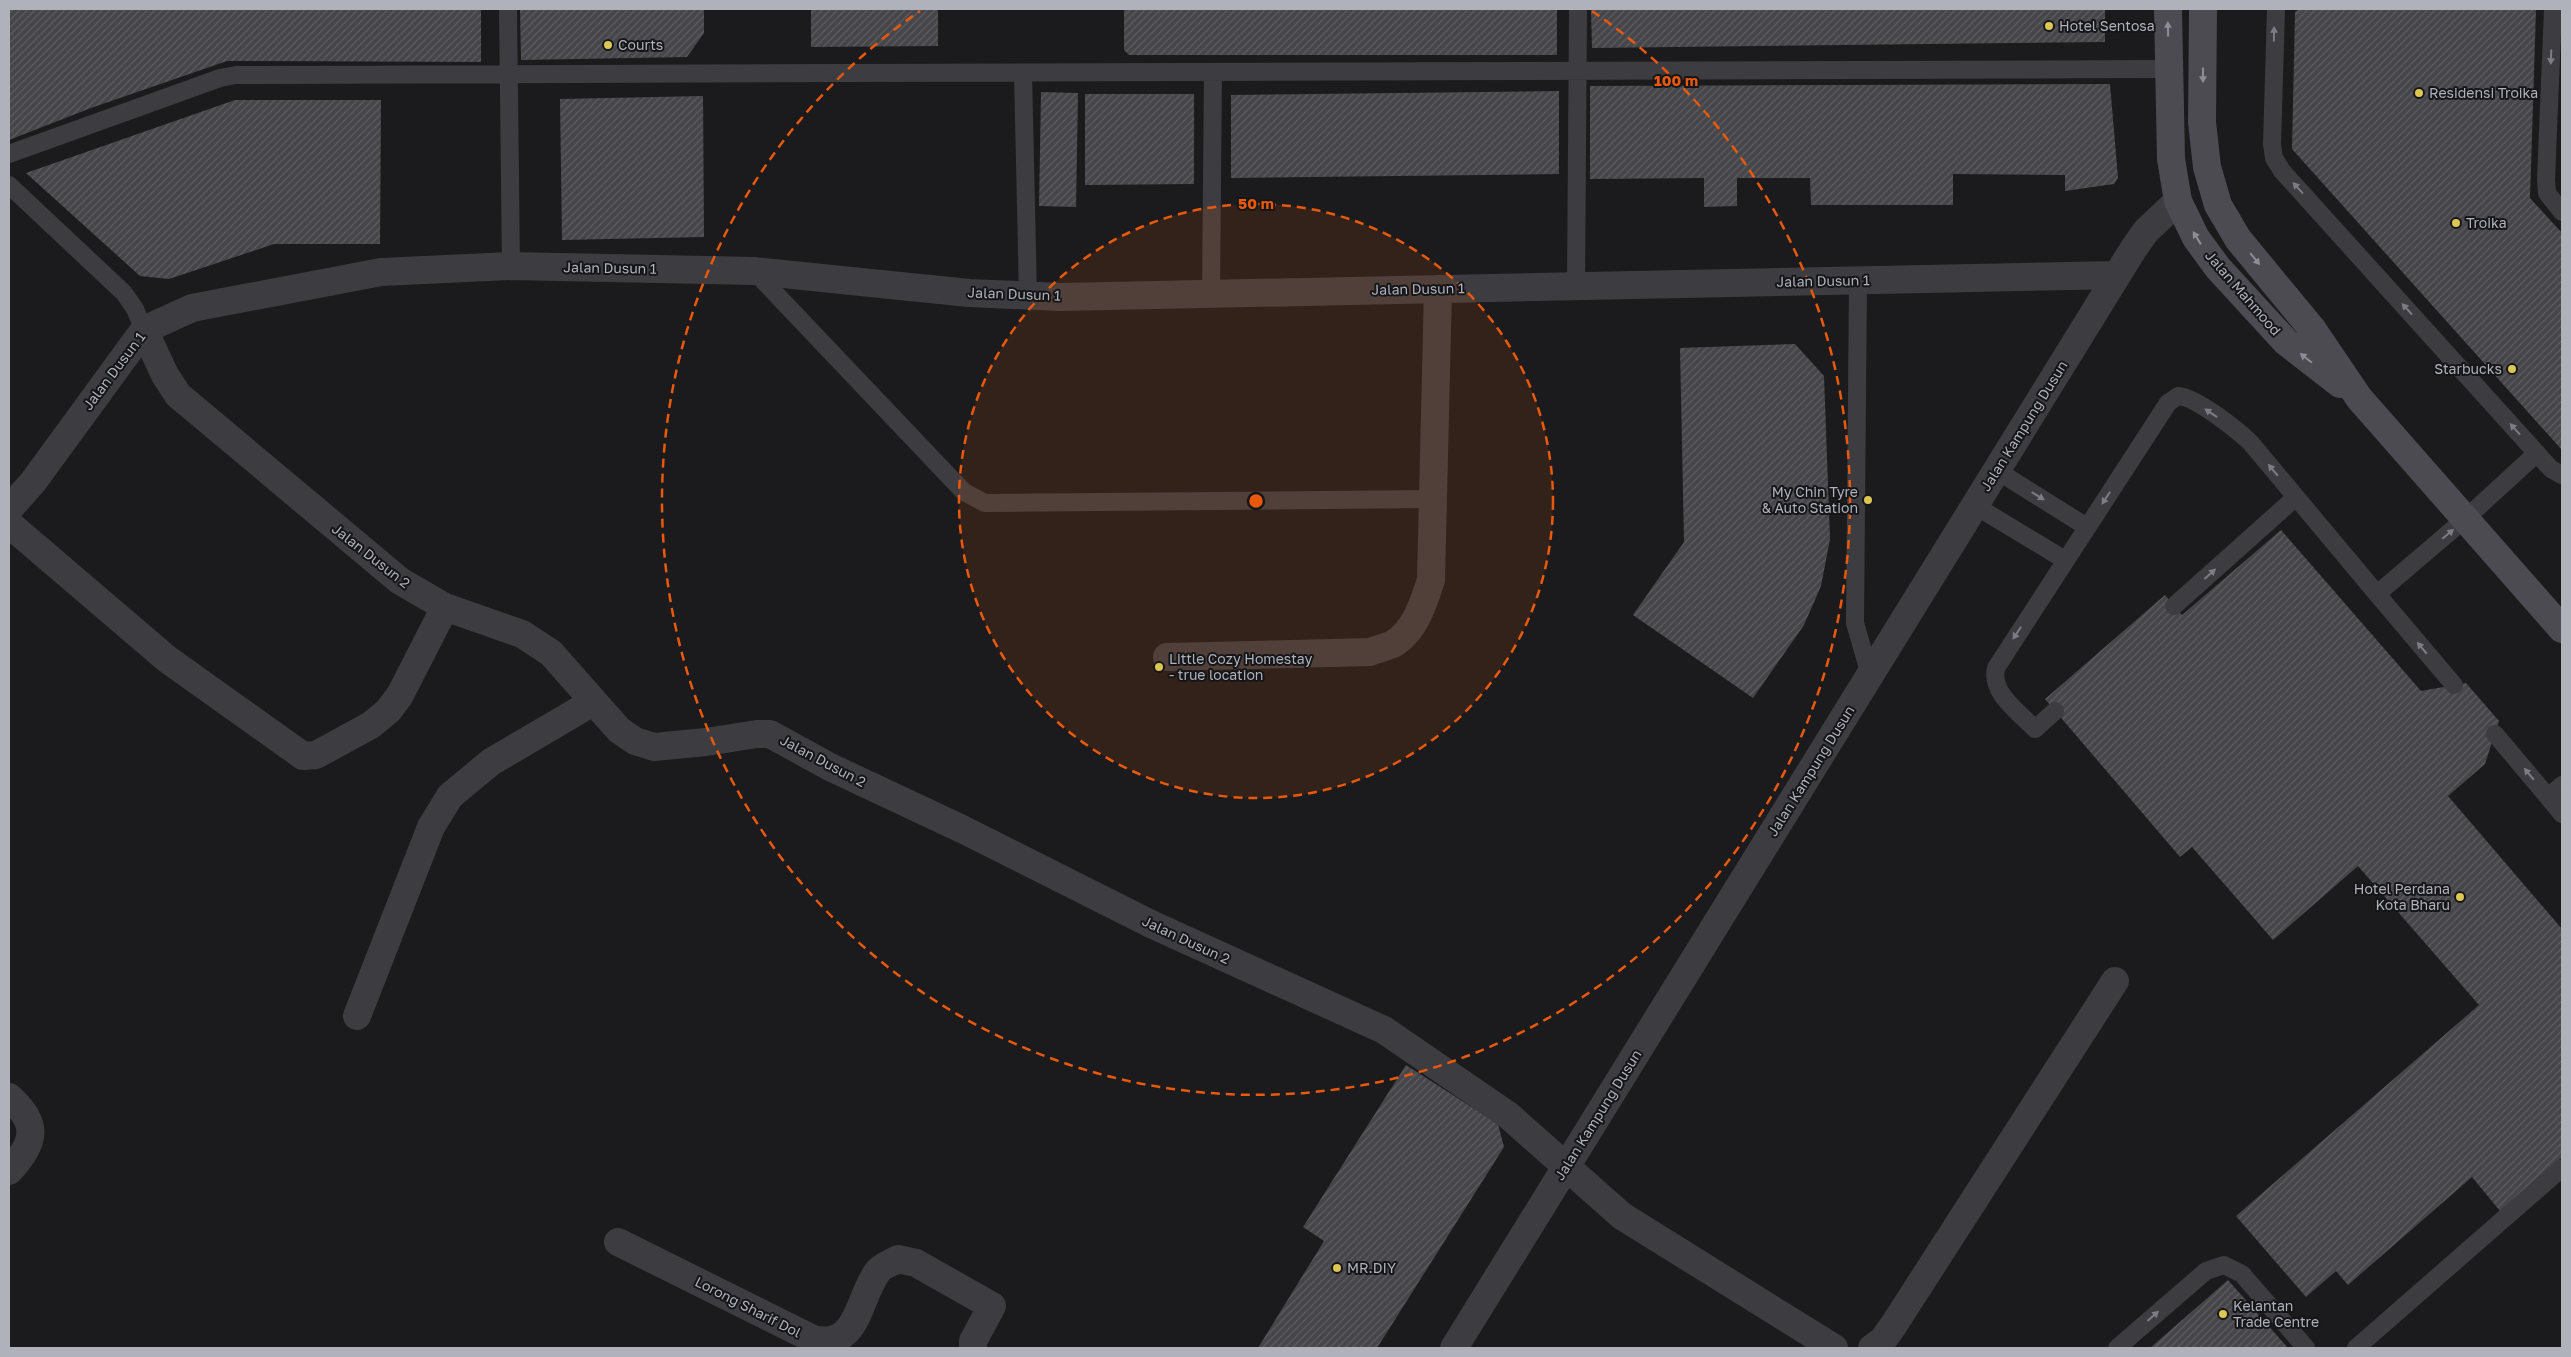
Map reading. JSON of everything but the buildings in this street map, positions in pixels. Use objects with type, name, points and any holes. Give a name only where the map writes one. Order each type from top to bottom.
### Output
[{"type":"main road","name":"Jalan Mahmood","points":[[2168,9],[2171,159],[2178,201],[2196,238],[2224,274],[2286,342],[2359,398]]},
{"type":"main road","name":"Jalan Mahmood","points":[[2203,9],[2202,122],[2207,166],[2218,205],[2238,239],[2313,330],[2359,398],[2562,629]]},
{"type":"street","name":"Jalan Kampung Dusun","points":[[1454,1348],[2117,275],[2146,231],[2178,201]]},
{"type":"street","name":"Jalan Dusun 1","points":[[9,509],[33,482],[144,330],[192,308],[381,272],[512,266],[754,271],[969,293],[1028,296],[1211,294],[2117,275]]},
{"type":"street","points":[[1167,658],[1370,652],[1394,643],[1412,625],[1423,604],[1431,580],[1438,289]]},
{"type":"street","name":"Jalan Dusun 2","points":[[144,330],[165,375],[178,396],[384,569],[445,607],[522,634],[551,653],[593,702],[627,737],[654,747],[706,742],[757,734],[776,737],[830,767],[962,829],[1151,924],[1384,1030],[1508,1116],[1622,1216],[1834,1348]]},
{"type":"street","points":[[9,524],[167,659],[293,751],[304,756],[316,755],[371,725],[388,711],[400,695],[445,607]]},
{"type":"street","points":[[357,1016],[430,827],[450,796],[491,762],[593,702]]},
{"type":"street","points":[[1872,1348],[1883,1340],[1893,1326],[2115,981]]},
{"type":"street","points":[[9,1097],[22,1108],[29,1120],[31,1132],[24,1155],[9,1171]]},
{"type":"street","name":"Lorong Sharif Dol","points":[[618,1242],[813,1339],[826,1342],[840,1338],[850,1329],[879,1270],[898,1259],[916,1263],[992,1306],[973,1341],[973,1348]]},
{"type":"lane","points":[[508,9],[512,266]]},
{"type":"lane","points":[[1576,286],[1578,9]]},
{"type":"lane","points":[[2276,9],[2272,144],[2274,158],[2282,170],[2551,469],[2562,475]]},
{"type":"lane","points":[[2552,9],[2546,180],[2548,193],[2562,212]]},
{"type":"lane","points":[[9,154],[220,78],[236,75],[2169,69]]},
{"type":"lane","points":[[1211,294],[1213,72]]},
{"type":"lane","points":[[1024,73],[1028,296]]},
{"type":"lane","points":[[9,185],[124,293],[135,309],[144,330]]},
{"type":"lane","points":[[754,271],[964,492],[985,503],[1432,499]]},
{"type":"lane","points":[[1858,280],[1855,623],[1870,675]]},
{"type":"lane","points":[[2055,712],[2035,729],[2004,697],[1997,689],[1994,678],[2002,656],[2168,403],[2178,396],[2191,400],[2238,431],[2454,685]]},
{"type":"lane","points":[[2377,594],[2465,519],[2537,453]]},
{"type":"lane","points":[[1996,470],[2087,527]]},
{"type":"lane","points":[[2174,606],[2296,497]]},
{"type":"lane","points":[[1974,505],[2065,560]]},
{"type":"lane","points":[[2495,734],[2562,814]]},
{"type":"lane","points":[[2548,797],[2562,786]]},
{"type":"lane","points":[[2356,1348],[2562,1168]]},
{"type":"lane","points":[[2116,1348],[2206,1271],[2216,1266],[2224,1265],[2233,1267],[2242,1274],[2306,1348]]},
{"type":"place","name":"Hotel Sentosa","points":[[2049,26]]},
{"type":"place","name":"Courts","points":[[608,45]]},
{"type":"place","name":"Residensi Troika","points":[[2419,93]]},
{"type":"place","name":"Troika","points":[[2456,223]]},
{"type":"place","name":"Starbucks","points":[[2512,369]]},
{"type":"place","name":"My Chin Tyre & Auto Station","points":[[1868,500]]},
{"type":"place","name":"Little Cozy Homestay - true location","points":[[1159,667]]},
{"type":"place","name":"Hotel Perdana Kota Bharu","points":[[2460,897]]},
{"type":"place","name":"MR.DIY","points":[[1337,1268]]},
{"type":"place","name":"Kelantan Trade Centre","points":[[2223,1314]]}]
